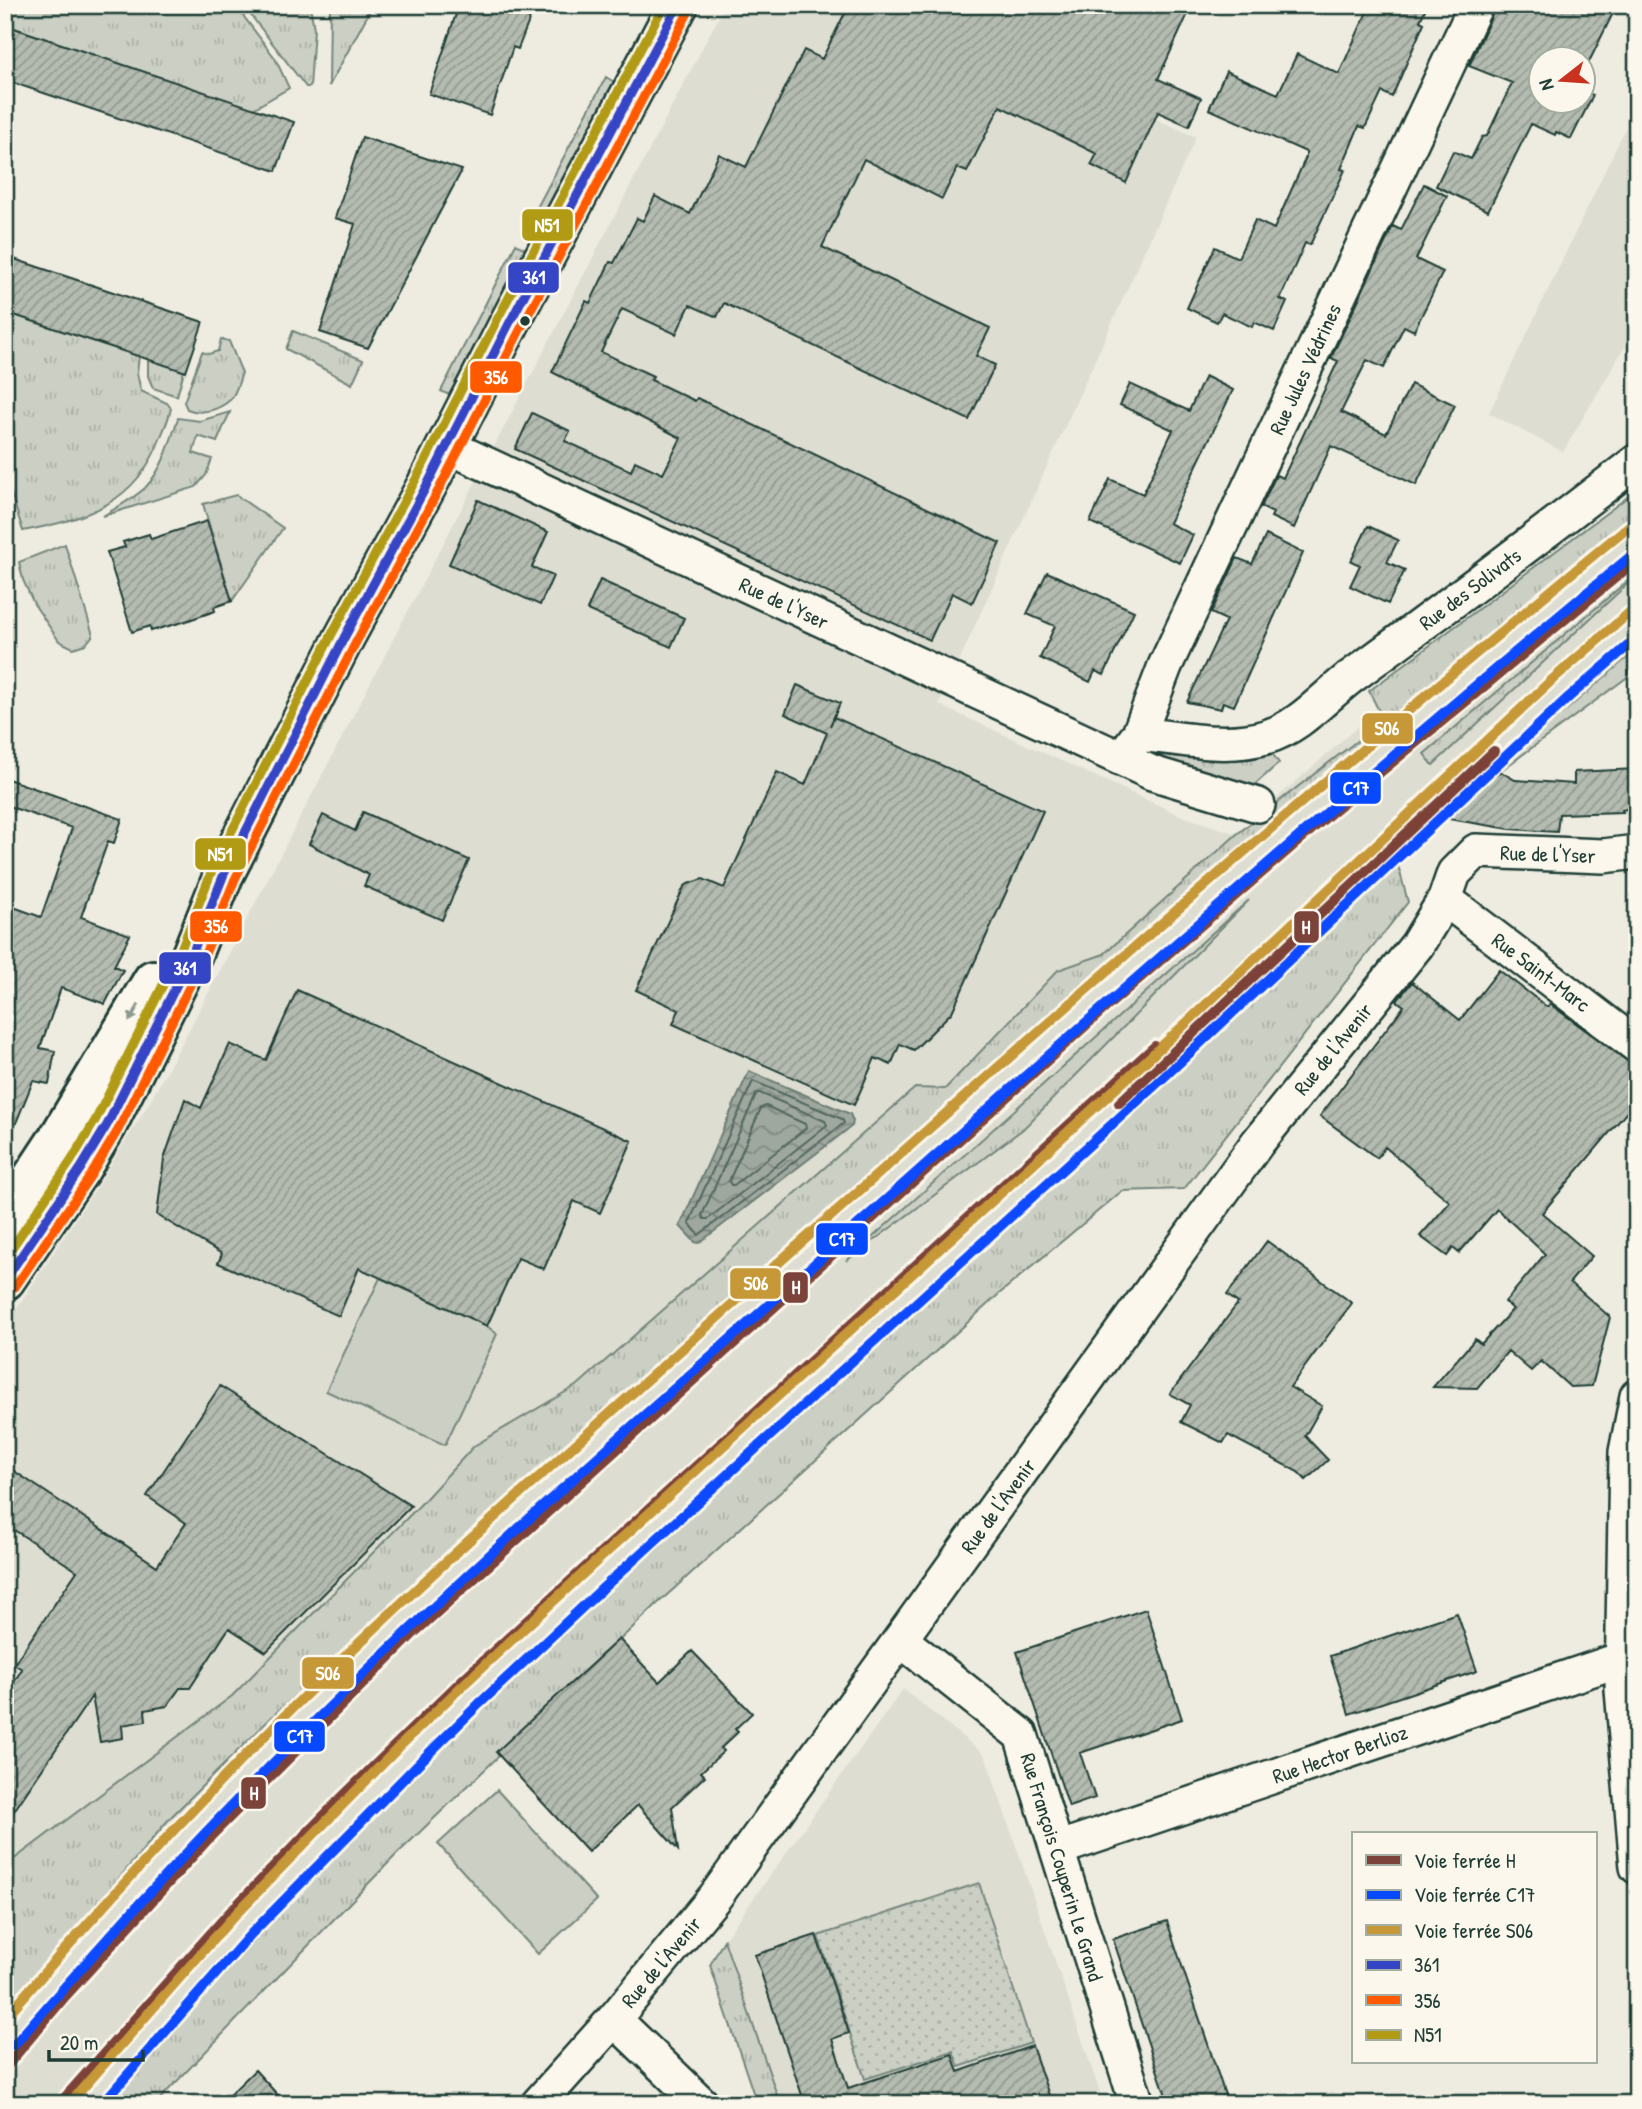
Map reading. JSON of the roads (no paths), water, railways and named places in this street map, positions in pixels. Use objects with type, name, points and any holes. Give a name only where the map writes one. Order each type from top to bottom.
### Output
[{"type":"main road","points":[[5,1280],[107,1125],[192,954],[224,874],[344,638],[678,5]]},
{"type":"main road","points":[[5,1219],[61,1134],[183,928],[224,874]]},
{"type":"street","name":"Rue Jules Védrines","points":[[1130,746],[1165,666],[1476,5]]},
{"type":"street","name":"Rue de l'Yser","points":[[447,446],[1130,746],[1247,741],[1277,733],[1303,717]]},
{"type":"street","name":"Rue des Solivats","points":[[1303,717],[1339,686],[1473,588],[1637,461]]},
{"type":"street","name":"Rue de l'Yser","points":[[1130,746],[1152,773],[1258,805]]},
{"type":"street","name":"Rue de l'Yser","points":[[1445,899],[1454,873],[1476,851],[1603,856],[1637,852]]},
{"type":"street","name":"Rue Saint-Marc","points":[[1445,899],[1637,1046]]},
{"type":"street","name":"Rue de l'Avenir","points":[[538,2104],[614,2019],[715,1897],[1258,1142],[1417,945],[1445,899]]},
{"type":"street","points":[[1637,1396],[1626,1452],[1622,1659],[1622,1690],[1637,1867]]},
{"type":"street","name":"Rue François Couperin Le Grand","points":[[901,1640],[1021,1735],[1137,2104]]},
{"type":"street","name":"Rue Hector Berlioz","points":[[1057,1849],[1622,1659]]},
{"type":"street","points":[[614,2019],[702,2104]]},
{"type":"water","points":[[749,1071],[850,1114],[852,1126],[699,1243],[695,1242],[680,1226]]},
{"type":"rail line","name":"S06","points":[[5,2018],[205,1797],[331,1670],[438,1569],[1086,990],[1410,709],[1629,526]]},
{"type":"rail line","name":"C17","points":[[14,2045],[135,1908],[261,1775],[508,1538],[1206,918],[1528,641],[1637,551]]},
{"type":"rail line","name":"H","points":[[5,2068],[63,1999],[213,1834],[414,1633],[1103,1010],[1331,813],[1637,560]]},
{"type":"rail line","name":"S06","points":[[76,2096],[232,1918],[462,1686],[1148,1059],[1553,679],[1629,613]]},
{"type":"rail line","name":"C17","points":[[102,2104],[250,1935],[479,1704],[1164,1077],[1569,697],[1637,638]]},
{"type":"rail line","name":"H","points":[[1119,1103],[1494,751]]},
{"type":"rail line","name":"H","points":[[59,2104],[227,1915],[341,1798],[461,1681],[1155,1046]]}]
